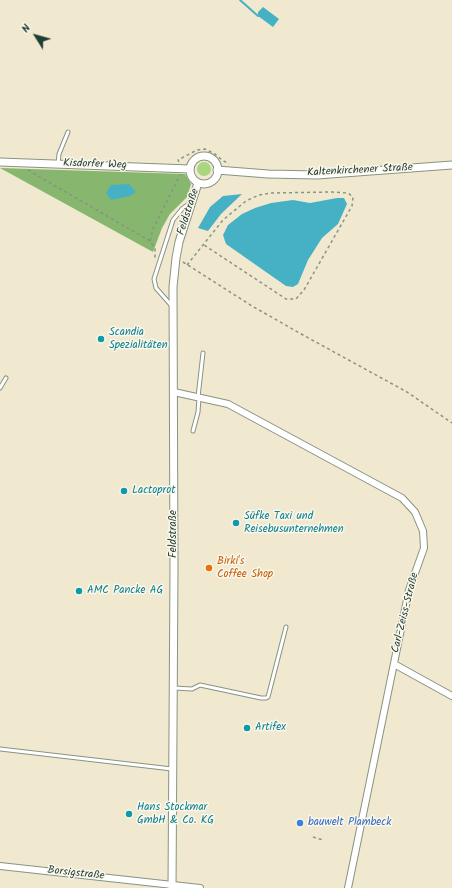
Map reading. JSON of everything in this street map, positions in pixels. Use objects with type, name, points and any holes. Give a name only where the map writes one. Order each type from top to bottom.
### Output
[{"type":"street","points":[[206,156],[214,161],[218,170],[215,178],[211,182],[203,184],[198,183],[192,177],[190,169],[194,160],[206,156]]},
{"type":"street","name":"Kisdorfer Weg","points":[[0,162],[190,169]]},
{"type":"street","name":"Kaltenkirchener Straße","points":[[218,170],[268,174],[317,175],[452,165]]},
{"type":"street","name":"Feldstraße","points":[[172,886],[174,276],[176,258],[198,183]]},
{"type":"street","name":"Carl-Zeiss-Straße","points":[[174,392],[228,404],[402,498],[415,512],[423,531],[424,548],[409,590],[348,888]]},
{"type":"street","points":[[394,664],[452,696]]},
{"type":"street","name":"Borsigstraße","points":[[0,866],[200,888]]},
{"type":"lane","points":[[58,164],[59,154],[68,132]]},
{"type":"lane","points":[[174,308],[156,288],[154,278],[173,220],[182,209],[193,200]]},
{"type":"lane","points":[[193,431],[198,412],[203,353]]},
{"type":"lane","points":[[0,388],[6,378]]},
{"type":"lane","points":[[173,688],[192,689],[200,684],[261,698],[268,697],[286,627]]},
{"type":"lane","points":[[0,749],[172,769]]},
{"type":"path","points":[[178,160],[197,150],[205,149],[233,166]]},
{"type":"path","points":[[150,241],[153,229],[181,174],[180,169]]},
{"type":"path","points":[[29,170],[150,241],[155,249],[155,273]]},
{"type":"path","points":[[187,265],[223,220],[246,201],[271,193],[332,192],[348,193],[353,197],[352,206],[304,290],[296,299],[286,299],[204,245]]},
{"type":"path","points":[[176,258],[290,328],[407,392],[452,423]]},
{"type":"path","points":[[312,837],[322,840]]},
{"type":"green space","points":[[201,162],[207,162],[211,166],[211,172],[207,176],[201,176],[197,172],[197,166]]},
{"type":"green space","points":[[0,168],[185,174],[191,184],[187,197],[170,214],[162,228],[153,252]]},
{"type":"water","points":[[263,7],[279,19],[273,27],[258,16],[258,12]]},
{"type":"water","points":[[129,184],[136,192],[130,196],[111,200],[106,193],[111,185]]},
{"type":"water","points":[[242,194],[221,214],[208,231],[198,228],[210,207],[223,196]]},
{"type":"water","points":[[344,198],[347,204],[338,224],[322,238],[308,260],[298,284],[293,287],[286,286],[226,244],[223,235],[228,225],[242,214],[255,208],[271,203],[293,200],[310,203]]},
{"type":"waterway","points":[[240,0],[258,16]]},
{"type":"place","name":"Scandia Spezialitäten","points":[[101,339]]},
{"type":"place","name":"Lactoprot","points":[[124,491]]},
{"type":"place","name":"Süfke Taxi und Reisebusunternehmen","points":[[236,523]]},
{"type":"place","name":"Birki's Coffee Shop","points":[[209,568]]},
{"type":"place","name":"AMC Pancke AG","points":[[79,591]]},
{"type":"place","name":"Artifex","points":[[247,728]]},
{"type":"place","name":"Hans Stockmar GmbH & Co. KG","points":[[129,814]]},
{"type":"place","name":"bauwelt Plambeck","points":[[300,823]]}]
